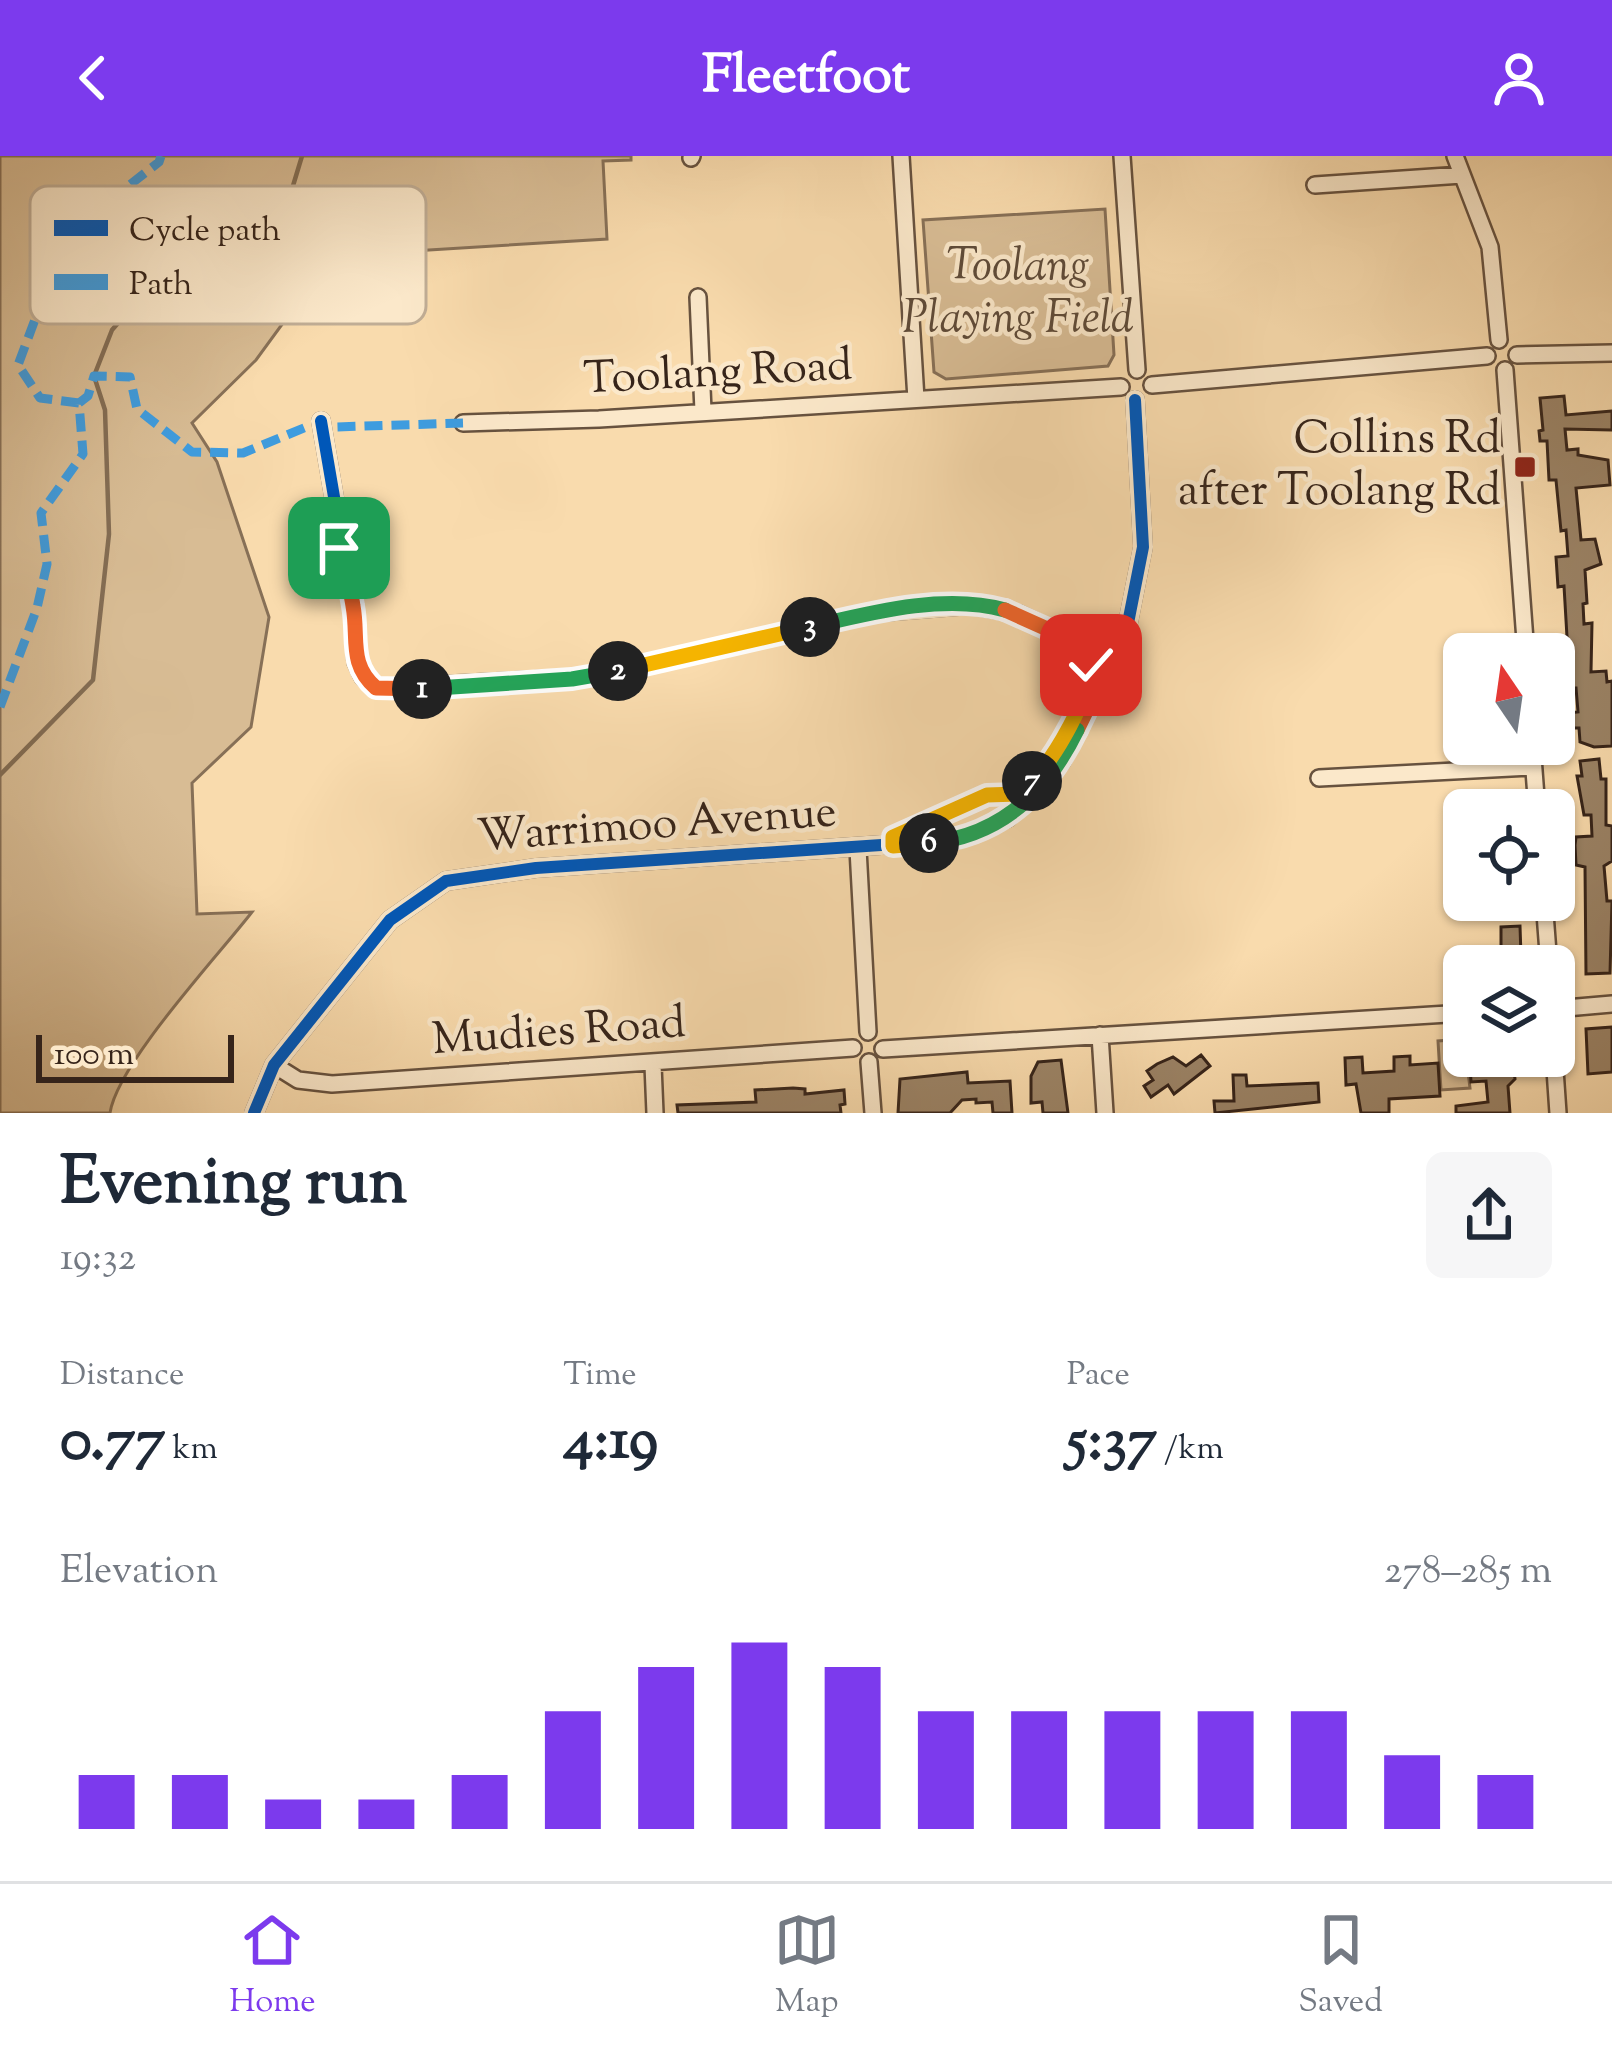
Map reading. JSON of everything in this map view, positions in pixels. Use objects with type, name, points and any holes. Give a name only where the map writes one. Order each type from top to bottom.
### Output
[{"type":"street","points":[[902,156],[916,399]]},
{"type":"street","points":[[1121,156],[1137,370]]},
{"type":"street","points":[[1455,156],[1490,247],[1499,340]]},
{"type":"street","points":[[1315,185],[1462,176]]},
{"type":"street","points":[[698,297],[703,411]]},
{"type":"street","points":[[1499,340],[1511,344],[1517,355]]},
{"type":"street","points":[[1486,356],[1499,340]]},
{"type":"street","points":[[1524,633],[1505,370],[1517,355],[1612,352]]},
{"type":"street","points":[[1152,385],[1486,356]]},
{"type":"street","points":[[1486,356],[1493,368],[1505,370]]},
{"type":"street","points":[[1137,370],[1148,375],[1152,385],[1149,394],[1135,400],[1126,397],[1121,387],[1125,375],[1137,370]]},
{"type":"street","name":"Toolang Road","points":[[463,423],[1121,387]]},
{"type":"street","name":"Warrimoo Avenue","points":[[254,1113],[274,1065],[390,920],[446,881],[536,868],[956,840],[1008,818],[1062,761],[1128,622],[1141,574],[1135,400]]},
{"type":"street","points":[[321,421],[340,526],[339,548],[354,610],[356,662],[376,688],[594,676],[870,613],[971,604],[1019,614],[1112,658]]},
{"type":"street","points":[[1319,778],[1533,766],[1535,789]]},
{"type":"street","points":[[858,849],[868,1032]]},
{"type":"street","points":[[1575,1011],[1612,1004]]},
{"type":"street","points":[[869,1062],[883,1049],[1443,1014]]},
{"type":"street","points":[[869,1062],[856,1057],[858,1036],[877,1035],[883,1049]]},
{"type":"street","points":[[1100,1036],[1105,1113]]},
{"type":"street","name":"Mudies Road","points":[[274,1065],[298,1080],[332,1084],[854,1048]]},
{"type":"street","points":[[869,1062],[873,1113]]},
{"type":"street","points":[[653,1065],[656,1113]]},
{"type":"street","points":[[1556,1077],[1558,1113]]},
{"type":"path","points":[[893,846],[893,837],[987,795],[1018,794]]},
{"type":"green space","points":[[0,156],[631,156],[631,160],[603,161],[607,239],[426,250],[426,186],[30,186],[30,324],[282,324],[256,360],[192,423],[217,462],[269,617],[251,727],[192,783],[197,914],[252,912],[149,1039],[130,1067],[110,1113],[0,1113]]},
{"type":"green space","name":"Toolang Playing Field","points":[[1105,209],[1114,355],[1108,366],[946,379],[934,372],[923,220]]},
{"type":"green space","points":[[1438,1041],[1443,1041],[1443,1077],[1469,1077],[1470,1088],[1441,1090]]},
{"type":"building","points":[[1564,396],[1566,415],[1612,411],[1612,430],[1565,429],[1567,450],[1608,460],[1610,485],[1576,488],[1581,540],[1595,539],[1601,564],[1585,570],[1584,624],[1592,623],[1591,672],[1606,671],[1607,682],[1612,681],[1612,746],[1580,742],[1579,728],[1575,728],[1575,633],[1567,633],[1564,586],[1558,587],[1556,557],[1568,556],[1566,530],[1561,531],[1556,480],[1549,480],[1547,441],[1540,441],[1540,398]]},
{"type":"building","points":[[1599,759],[1601,779],[1606,779],[1606,825],[1612,826],[1612,861],[1604,866],[1607,901],[1612,901],[1610,973],[1586,974],[1585,867],[1576,865],[1575,845],[1576,837],[1592,836],[1591,815],[1584,815],[1577,776],[1582,776],[1580,761]]},
{"type":"building","points":[[1520,926],[1521,945],[1501,945],[1501,927]]},
{"type":"building","points":[[1612,1027],[1612,1072],[1588,1074],[1586,1029]]},
{"type":"building","points":[[1201,1055],[1210,1066],[1174,1094],[1168,1085],[1151,1097],[1144,1086],[1153,1080],[1147,1071],[1173,1057],[1186,1066]]},
{"type":"building","points":[[1410,1056],[1410,1065],[1438,1063],[1440,1096],[1389,1099],[1389,1113],[1361,1113],[1356,1084],[1346,1085],[1345,1058],[1362,1057],[1363,1073],[1394,1071],[1394,1057]]},
{"type":"building","points":[[1061,1060],[1068,1113],[1043,1113],[1042,1102],[1031,1103],[1031,1076],[1038,1062]]},
{"type":"building","points":[[967,1072],[968,1083],[1010,1081],[1012,1113],[993,1113],[992,1102],[976,1103],[976,1099],[962,1100],[950,1113],[898,1113],[900,1079]]},
{"type":"building","points":[[1233,1075],[1246,1075],[1247,1086],[1318,1083],[1319,1102],[1215,1113],[1214,1101],[1234,1101]]},
{"type":"building","points":[[1471,1077],[1515,1077],[1508,1086],[1510,1113],[1456,1113],[1456,1106],[1488,1102],[1486,1081],[1471,1082]]},
{"type":"building","points":[[805,1089],[805,1094],[844,1090],[845,1104],[840,1105],[841,1113],[678,1113],[677,1105],[756,1102],[755,1090]]},
{"type":"waterway","points":[[293,186],[302,156]]},
{"type":"waterway","points":[[0,775],[93,680],[109,534],[105,410],[94,376],[117,324]]},
{"type":"marked path","points":[[128,186],[161,156]]},
{"type":"marked path","points":[[33,324],[18,365],[40,398],[79,403]]},
{"type":"marked path","points":[[79,403],[88,396],[94,376],[130,377],[137,409],[192,452],[243,453],[321,421],[334,427],[463,423]]},
{"type":"marked path","points":[[0,707],[37,608],[47,564],[41,513],[83,454],[79,403]]},
{"type":"cycle path","points":[[254,1113],[274,1065],[390,920],[446,881],[536,868],[956,840],[1008,818],[1062,761],[1128,623],[1143,547],[1135,400]]},
{"type":"cycle path","points":[[321,421],[339,548],[354,611],[356,662],[376,688],[594,677],[870,613],[971,605],[1019,614],[1111,658]]},
{"type":"place","name":"Collins Rd after Toolang Rd","points":[[1525,467]]},
{"type":"route","points":[[339,548],[354,610],[356,662],[376,688],[394,691],[594,676],[870,613],[971,604],[1019,614],[1112,658],[1062,761],[1008,818],[956,840],[893,846],[893,837],[987,795],[1018,794],[1055,753],[1090,681],[1091,665]]}]
